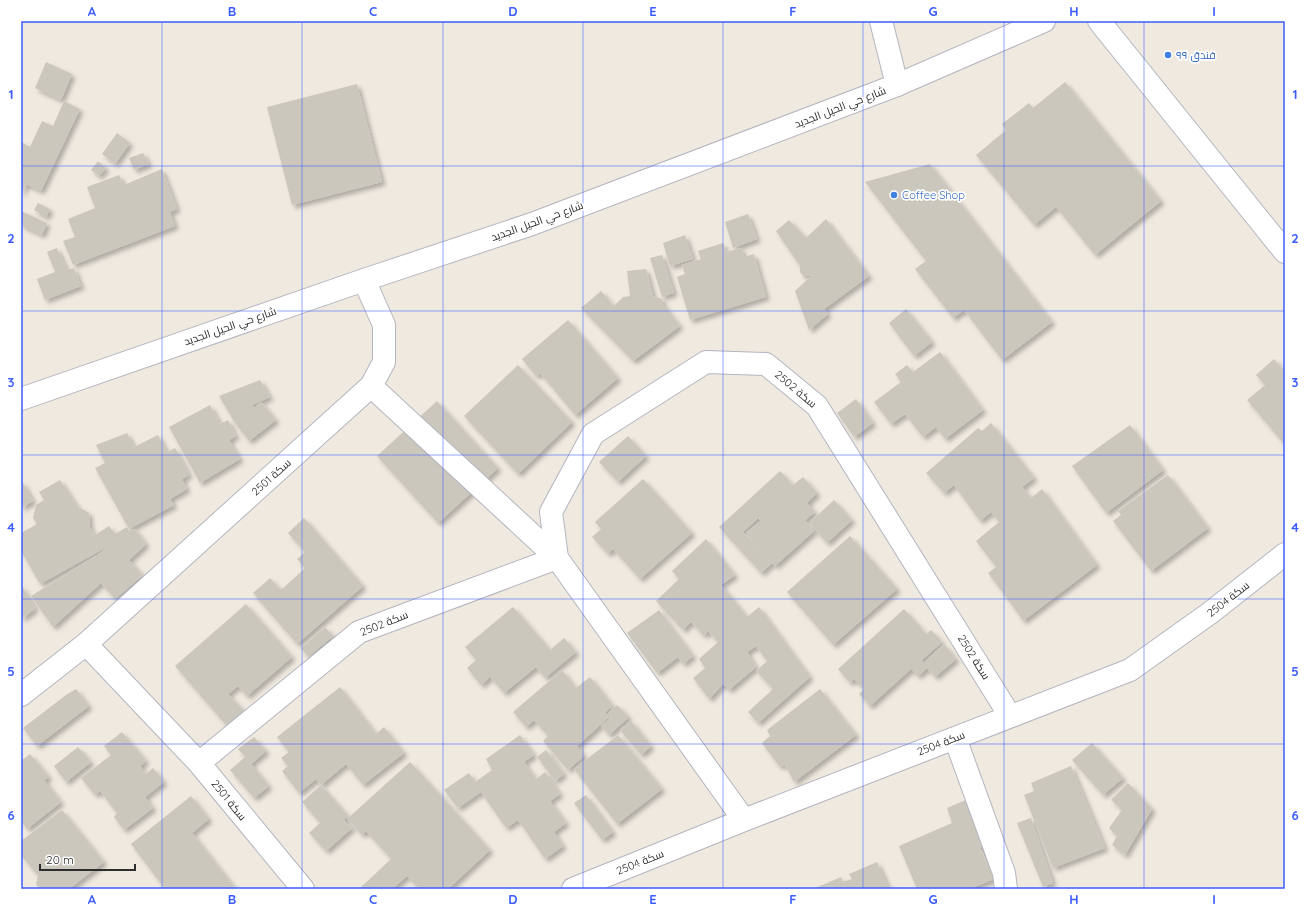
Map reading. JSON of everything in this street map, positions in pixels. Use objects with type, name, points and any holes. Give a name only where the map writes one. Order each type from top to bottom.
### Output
[{"type":"street","points":[[881,21],[897,85]]},
{"type":"street","name":"شارع حي الحيل الجديد","points":[[21,399],[364,280],[532,224],[897,85],[1044,21]]},
{"type":"street","points":[[1099,21],[1285,252]]},
{"type":"street","name":"سكة 2501","points":[[21,695],[86,644],[371,386],[384,362],[384,325],[364,280]]},
{"type":"street","name":"سكة 2502","points":[[557,558],[551,512],[593,434],[706,362],[766,364],[818,406],[1010,716]]},
{"type":"street","name":"سكة 2502","points":[[371,386],[557,558],[744,820]]},
{"type":"street","name":"سكة 2504","points":[[573,889],[744,820],[1130,670],[1210,613],[1285,554]]},
{"type":"street","name":"سكة 2502","points":[[200,763],[359,632],[557,558]]},
{"type":"street","name":"سكة 2501","points":[[86,644],[200,763],[303,889]]},
{"type":"street","points":[[955,738],[1004,873],[1006,889]]},
{"type":"building","points":[[46,62],[72,74],[61,100],[35,88]]},
{"type":"building","points":[[1065,82],[1161,201],[1095,255],[1056,207],[1034,225],[976,155],[1006,130],[1002,124],[1029,103],[1033,108]]},
{"type":"building","points":[[357,84],[382,182],[292,205],[267,107]]},
{"type":"building","points":[[64,101],[80,109],[41,191],[26,184],[21,195],[21,142],[30,147],[42,121],[53,126]]},
{"type":"building","points":[[117,133],[130,143],[115,164],[102,154]]},
{"type":"building","points":[[143,153],[149,164],[134,170],[129,158]]},
{"type":"building","points":[[98,161],[106,168],[99,176],[91,170]]},
{"type":"building","points":[[930,164],[1052,322],[1002,360],[964,310],[953,318],[915,269],[926,261],[865,182]]},
{"type":"building","points":[[162,169],[177,209],[170,212],[175,226],[73,265],[63,241],[75,237],[68,219],[95,208],[87,187],[119,175],[124,185]]},
{"type":"building","points":[[38,203],[50,209],[46,217],[34,210]]},
{"type":"building","points":[[21,211],[47,223],[42,235],[21,225]]},
{"type":"building","points":[[748,214],[757,239],[733,248],[725,222]]},
{"type":"building","points":[[826,219],[869,276],[824,309],[828,314],[809,330],[795,291],[811,276],[803,276],[800,272],[800,266],[776,231],[789,220],[806,238]]},
{"type":"building","points":[[685,235],[693,259],[670,266],[663,243]]},
{"type":"building","points":[[723,243],[726,252],[741,248],[744,257],[754,254],[766,297],[690,320],[677,277],[685,274],[682,265],[701,259],[698,251]]},
{"type":"building","points":[[57,248],[67,270],[74,268],[81,286],[45,300],[37,279],[55,272],[47,252]]},
{"type":"building","points":[[662,255],[674,293],[662,297],[650,258]]},
{"type":"building","points":[[646,269],[653,296],[662,299],[663,304],[680,326],[633,361],[581,308],[601,291],[614,306],[623,297],[630,296],[627,271]]},
{"type":"building","points":[[906,309],[932,342],[914,356],[889,323]]},
{"type":"building","points":[[568,320],[618,378],[575,415],[540,373],[536,376],[522,359]]},
{"type":"building","points":[[940,352],[983,410],[945,439],[936,427],[923,437],[905,414],[891,424],[874,402],[901,382],[895,374],[907,365],[913,372]]},
{"type":"building","points":[[1274,359],[1283,370],[1285,368],[1285,445],[1247,400],[1265,385],[1256,375]]},
{"type":"building","points":[[518,365],[572,422],[518,474],[464,416]]},
{"type":"building","points":[[260,380],[270,397],[252,405],[254,408],[261,402],[276,420],[249,441],[235,423],[219,396]]},
{"type":"building","points":[[856,399],[873,423],[854,437],[837,413]]},
{"type":"building","points":[[437,401],[498,468],[438,523],[377,456]]},
{"type":"building","points":[[210,405],[220,424],[228,420],[236,436],[229,440],[240,459],[200,483],[169,427]]},
{"type":"building","points":[[991,423],[1034,478],[1022,487],[1031,498],[1042,489],[1097,565],[1023,621],[988,573],[996,567],[976,541],[999,522],[991,512],[980,521],[954,485],[944,493],[926,473],[978,428],[982,431]]},
{"type":"building","points":[[1130,425],[1163,470],[1106,513],[1072,466]]},
{"type":"building","points":[[127,433],[134,447],[158,435],[167,452],[175,448],[189,475],[182,479],[187,489],[170,499],[174,505],[129,529],[95,468],[105,463],[96,445]]},
{"type":"building","points":[[628,436],[646,456],[618,482],[599,462]]},
{"type":"building","points":[[780,471],[793,485],[803,477],[817,493],[807,503],[815,512],[805,520],[814,531],[775,566],[746,533],[761,521],[758,518],[743,532],[772,563],[761,573],[719,527]]},
{"type":"building","points":[[1168,475],[1208,528],[1151,571],[1113,521],[1121,515],[1118,511]]},
{"type":"building","points":[[643,479],[692,533],[640,579],[613,549],[608,554],[592,537],[601,529],[595,522]]},
{"type":"building","points":[[60,480],[77,506],[89,513],[90,527],[95,535],[109,526],[115,534],[127,527],[129,531],[135,529],[146,544],[129,560],[143,575],[115,599],[101,583],[53,627],[31,596],[105,550],[97,539],[103,549],[40,584],[21,551],[21,533],[37,524],[33,518],[36,505],[44,500],[39,492]]},
{"type":"building","points":[[21,481],[33,501],[21,508]]},
{"type":"building","points":[[834,500],[852,520],[827,543],[809,523]]},
{"type":"building","points":[[304,518],[363,586],[297,644],[253,593],[270,578],[281,590],[305,568],[297,559],[305,552],[288,533]]},
{"type":"building","points":[[850,536],[897,589],[833,645],[787,592]]},
{"type":"building","points":[[706,539],[735,575],[721,585],[747,617],[759,607],[810,677],[758,723],[748,712],[773,689],[756,671],[767,661],[756,646],[747,652],[756,667],[729,690],[723,684],[709,699],[693,678],[705,668],[699,659],[718,642],[708,631],[704,636],[691,622],[683,630],[656,601],[679,579],[672,571]]},
{"type":"building","points":[[21,584],[35,609],[21,619]]},
{"type":"building","points":[[246,604],[292,657],[247,696],[238,686],[228,694],[244,711],[227,726],[175,666]]},
{"type":"building","points":[[513,607],[550,650],[564,638],[576,652],[545,678],[536,667],[504,693],[490,677],[481,685],[467,668],[476,660],[465,647]]},
{"type":"building","points":[[904,609],[926,634],[931,630],[942,642],[922,660],[924,663],[944,644],[956,659],[935,677],[927,668],[918,676],[911,669],[870,706],[859,694],[864,689],[854,679],[850,683],[838,669]]},
{"type":"building","points":[[659,610],[693,656],[683,664],[678,657],[657,673],[627,633]]},
{"type":"building","points":[[325,627],[333,636],[308,657],[301,648]]},
{"type":"building","points":[[562,670],[576,688],[590,677],[613,706],[605,712],[609,717],[577,746],[584,756],[568,770],[543,741],[548,736],[534,720],[526,727],[513,712]]},
{"type":"building","points":[[340,687],[376,734],[384,727],[404,753],[363,785],[346,764],[321,785],[316,779],[299,793],[282,771],[288,766],[281,758],[289,752],[277,737]]},
{"type":"building","points":[[76,689],[89,706],[37,746],[23,728]]},
{"type":"building","points":[[820,689],[856,735],[794,782],[785,765],[779,766],[762,743],[770,736],[767,730]]},
{"type":"building","points":[[617,705],[629,717],[609,735],[601,726],[611,718],[608,713]]},
{"type":"building","points":[[631,721],[651,746],[641,755],[620,730]]},
{"type":"building","points":[[122,732],[146,761],[140,766],[146,774],[153,768],[164,782],[145,797],[153,808],[124,830],[114,817],[117,813],[100,791],[95,795],[81,778],[111,755],[104,746]]},
{"type":"building","points":[[520,735],[534,755],[524,762],[536,779],[545,772],[560,794],[550,801],[566,823],[554,832],[563,846],[545,859],[518,820],[506,828],[481,792],[458,808],[444,790],[469,773],[475,782],[492,770],[486,759]]},
{"type":"building","points":[[618,735],[662,789],[617,824],[574,769]]},
{"type":"building","points":[[254,737],[266,751],[251,764],[269,786],[254,798],[230,770],[245,757],[238,749]]},
{"type":"building","points":[[1092,743],[1123,778],[1103,795],[1072,760]]},
{"type":"building","points":[[78,747],[91,762],[66,782],[54,766]]},
{"type":"building","points":[[546,750],[564,774],[555,781],[537,757]]},
{"type":"building","points":[[30,754],[49,777],[44,780],[61,802],[27,829],[21,821],[21,761]]},
{"type":"building","points":[[410,762],[490,850],[448,889],[419,889],[407,876],[392,889],[359,889],[391,859],[366,831],[362,835],[347,819]]},
{"type":"building","points":[[1071,766],[1105,848],[1053,868],[1024,795],[1034,791],[1031,783]]},
{"type":"building","points":[[1128,783],[1152,809],[1125,855],[1112,845],[1117,836],[1109,828],[1122,810],[1111,800]]},
{"type":"building","points":[[321,785],[348,816],[344,820],[352,828],[326,851],[309,833],[320,823],[302,802]]},
{"type":"building","points":[[586,795],[613,832],[602,840],[574,803]]},
{"type":"building","points":[[191,796],[209,819],[192,833],[235,888],[233,889],[165,889],[131,844]]},
{"type":"building","points":[[968,799],[988,844],[980,847],[994,879],[969,889],[917,889],[899,846],[952,823],[947,808]]},
{"type":"building","points":[[62,810],[104,862],[69,889],[40,889],[36,884],[38,876],[21,855],[21,841]]},
{"type":"building","points":[[1031,818],[1053,883],[1043,887],[1017,823]]},
{"type":"building","points":[[877,862],[889,889],[813,889],[841,877],[843,882],[852,879],[849,874]]},
{"type":"place","name":"فندق ٩٩","points":[[1168,55]]},
{"type":"place","name":"Coffee Shop","points":[[894,195]]}]
